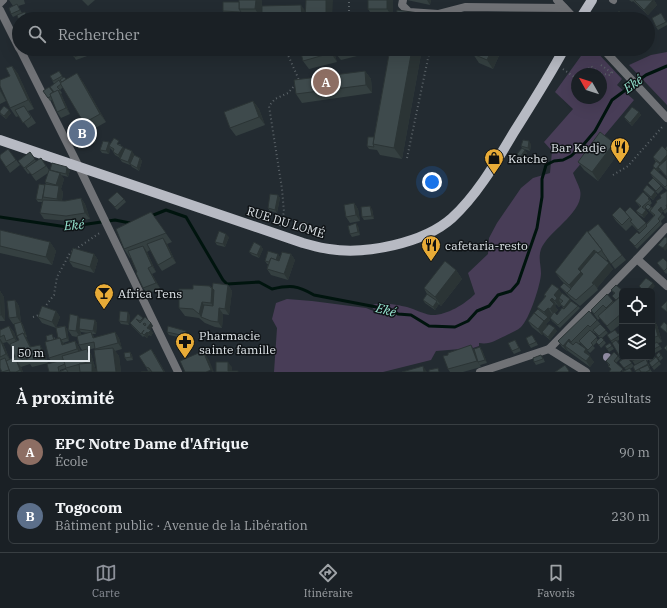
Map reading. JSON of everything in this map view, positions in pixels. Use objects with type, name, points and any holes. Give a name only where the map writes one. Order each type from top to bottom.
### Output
[{"type":"main road","points":[[584,12],[592,0]]},
{"type":"main road","name":"RUE DU LOMÉ","points":[[0,140],[303,243],[329,249],[372,250],[419,238],[438,228],[451,218],[468,201],[485,178],[560,56]]},
{"type":"street","points":[[0,3],[3,0]]},
{"type":"street","points":[[403,0],[402,5],[404,9],[409,12]]},
{"type":"street","points":[[556,0],[568,12]]},
{"type":"street","points":[[446,12],[465,7],[564,8]]},
{"type":"street","points":[[0,10],[12,34]]},
{"type":"street","points":[[23,56],[79,166],[178,372]]},
{"type":"street","points":[[610,56],[667,120]]},
{"type":"street","points":[[480,372],[549,348],[638,259],[667,227]]},
{"type":"street","points":[[638,259],[667,286]]},
{"type":"street","points":[[549,348],[586,372]]},
{"type":"path","points":[[349,0],[349,12]]},
{"type":"path","points":[[278,235],[284,212],[282,189],[269,106],[275,98],[288,93],[299,80],[288,56]]},
{"type":"path","points":[[407,158],[429,56]]},
{"type":"path","points":[[601,65],[612,74]]},
{"type":"path","points":[[607,75],[624,71]]},
{"type":"path","points":[[613,175],[628,166],[667,120]]},
{"type":"path","points":[[33,317],[39,315],[54,294],[57,276],[70,253],[97,234],[109,228]]},
{"type":"shaded area","points":[[667,52],[667,105],[629,65],[649,56],[655,56],[655,54]]},
{"type":"shaded area","points":[[581,56],[601,56],[622,79],[617,85],[634,100],[573,173],[580,190],[580,198],[572,213],[551,235],[541,249],[541,273],[539,285],[528,317],[521,327],[493,342],[479,343],[479,346],[473,348],[436,351],[431,360],[383,372],[274,372],[277,328],[272,319],[276,303],[287,299],[312,301],[366,308],[376,312],[371,306],[378,303],[407,307],[431,315],[437,315],[455,309],[466,302],[475,294],[468,273],[488,254],[489,238],[497,223],[521,188],[533,178],[550,173],[552,151],[544,142],[573,109],[555,92],[571,70],[571,104],[607,104],[607,68],[572,68]]},
{"type":"building","points":[[239,0],[256,0],[255,9],[239,9]]},
{"type":"building","points":[[306,0],[326,0],[326,12],[305,12]]},
{"type":"building","points":[[368,0],[387,0],[387,9],[368,9]]},
{"type":"building","points":[[634,0],[653,0],[644,10]]},
{"type":"building","points":[[223,2],[239,2],[239,9],[241,12],[223,11]]},
{"type":"building","points":[[17,4],[20,10],[12,12],[11,14],[9,8]]},
{"type":"building","points":[[301,5],[302,12],[262,12],[262,6]]},
{"type":"building","points":[[397,10],[412,12],[397,12]]},
{"type":"building","points":[[661,13],[666,22],[656,27],[655,16]]},
{"type":"building","points":[[302,56],[320,56],[303,61]]},
{"type":"building","points":[[389,56],[411,56],[394,148],[373,144]]},
{"type":"building","points":[[478,56],[489,56],[487,60]]},
{"type":"building","points":[[12,66],[28,100],[10,108],[0,86],[0,80],[10,76],[6,68]]},
{"type":"building","points":[[59,71],[62,76],[53,81],[50,76]]},
{"type":"building","points":[[365,71],[366,85],[296,94],[294,80]]},
{"type":"building","points":[[77,73],[100,114],[84,123],[60,83]]},
{"type":"building","points":[[64,77],[66,79],[62,82],[60,80]]},
{"type":"building","points":[[59,80],[61,84],[57,87],[60,90],[54,92],[50,87]]},
{"type":"building","points":[[49,87],[53,92],[48,98],[43,91]]},
{"type":"building","points":[[58,90],[66,108],[57,112],[50,94]]},
{"type":"building","points":[[253,101],[259,117],[230,128],[224,112]]},
{"type":"building","points":[[4,106],[9,110],[4,116],[0,113],[0,111]]},
{"type":"building","points":[[24,106],[31,117],[23,123],[15,110]]},
{"type":"building","points":[[632,107],[639,112],[630,123],[624,117]]},
{"type":"building","points":[[85,125],[87,131],[73,137],[70,130]]},
{"type":"building","points":[[89,130],[92,137],[75,143],[73,136]]},
{"type":"building","points":[[600,132],[614,143],[592,172],[578,162]]},
{"type":"building","points":[[368,137],[374,137],[374,147],[367,146]]},
{"type":"building","points":[[114,138],[119,141],[117,144],[123,147],[118,155],[113,152],[114,149],[109,146]]},
{"type":"building","points":[[523,140],[529,141],[528,148],[521,146]]},
{"type":"building","points":[[103,141],[109,142],[106,151],[100,150]]},
{"type":"building","points":[[662,146],[667,151],[667,155],[660,163],[653,157]]},
{"type":"building","points":[[125,148],[132,151],[128,162],[120,159]]},
{"type":"building","points":[[522,148],[525,150],[520,157],[517,154]]},
{"type":"building","points":[[8,149],[16,160],[6,167],[0,158],[0,155]]},
{"type":"building","points":[[30,152],[35,159],[24,168],[18,161]]},
{"type":"building","points":[[134,155],[140,158],[137,168],[130,164]]},
{"type":"building","points":[[41,158],[46,166],[32,175],[26,168]]},
{"type":"building","points":[[667,159],[667,177],[658,167]]},
{"type":"building","points":[[656,161],[660,164],[656,169],[653,166]]},
{"type":"building","points":[[52,163],[67,167],[66,174],[50,170]]},
{"type":"building","points":[[654,168],[667,180],[667,185],[665,187],[650,173]]},
{"type":"building","points":[[49,170],[60,173],[56,185],[45,182]]},
{"type":"building","points":[[653,178],[661,186],[656,191],[648,183]]},
{"type":"building","points":[[39,184],[45,185],[42,200],[36,199]]},
{"type":"building","points":[[45,184],[59,186],[57,199],[43,197]]},
{"type":"building","points":[[647,185],[655,192],[651,197],[643,190]]},
{"type":"building","points":[[667,191],[667,208],[663,211],[661,207],[658,210],[662,214],[658,219],[660,221],[635,246],[629,240],[637,232],[639,234],[647,226],[646,225],[655,215],[650,211],[657,202],[656,201],[661,198],[660,195]]},
{"type":"building","points":[[117,192],[124,199],[115,207],[108,200]]},
{"type":"building","points":[[643,192],[650,200],[642,207],[646,210],[642,215],[636,211],[641,206],[635,201]]},
{"type":"building","points":[[270,194],[278,195],[275,210],[268,208]]},
{"type":"building","points":[[81,198],[85,213],[66,216],[40,213],[43,200],[65,201]]},
{"type":"building","points":[[354,203],[356,215],[346,217],[344,205]]},
{"type":"building","points":[[648,204],[651,207],[648,210],[645,207]]},
{"type":"building","points":[[370,206],[372,216],[362,217],[361,207]]},
{"type":"building","points":[[620,207],[630,217],[622,225],[612,215]]},
{"type":"building","points":[[630,207],[646,223],[638,230],[630,221],[632,220],[625,212]]},
{"type":"building","points":[[151,212],[166,233],[124,249],[116,229]]},
{"type":"building","points":[[303,221],[308,223],[306,228],[301,227]]},
{"type":"building","points":[[356,223],[358,232],[350,234],[348,226]]},
{"type":"building","points":[[598,224],[622,255],[611,264],[588,232]]},
{"type":"building","points":[[0,230],[50,242],[46,257],[0,246]]},
{"type":"building","points":[[219,231],[226,234],[223,244],[215,242]]},
{"type":"building","points":[[587,231],[602,250],[598,253],[594,250],[578,269],[581,272],[569,285],[555,272]]},
{"type":"building","points":[[665,237],[667,238],[667,243],[663,248],[658,245]]},
{"type":"building","points":[[163,238],[172,257],[158,265],[147,244]]},
{"type":"building","points":[[254,242],[261,246],[257,255],[249,252]]},
{"type":"building","points":[[143,246],[152,266],[148,268],[156,283],[143,288],[128,251]]},
{"type":"building","points":[[73,248],[94,254],[90,267],[69,261]]},
{"type":"building","points":[[268,251],[278,254],[276,260],[271,258],[269,262],[265,261]]},
{"type":"building","points":[[282,252],[291,254],[284,274],[267,269],[271,258],[279,261]]},
{"type":"building","points":[[596,252],[609,263],[592,283],[594,284],[576,300],[567,293],[583,274],[580,271]]},
{"type":"building","points":[[663,258],[667,262],[667,268],[664,271],[657,263]]},
{"type":"building","points":[[445,261],[456,270],[435,297],[424,288]]},
{"type":"building","points":[[646,278],[653,283],[649,288],[641,288],[639,286]]},
{"type":"building","points":[[213,283],[228,285],[225,309],[219,308],[218,322],[201,317],[204,305],[213,306],[214,290],[212,288]]},
{"type":"building","points":[[564,283],[571,289],[567,293],[568,294],[560,287]]},
{"type":"building","points":[[552,284],[559,289],[554,295],[557,298],[555,301],[552,298],[550,300],[554,304],[550,309],[548,308],[544,312],[537,307],[546,296],[544,295]]},
{"type":"building","points":[[193,285],[210,286],[212,288],[211,303],[202,302],[199,314],[193,309],[179,308],[179,289],[193,289]]},
{"type":"building","points":[[616,285],[620,288],[619,298],[616,300],[612,296],[615,293],[611,290]]},
{"type":"building","points":[[0,291],[1,315],[0,315]]},
{"type":"building","points":[[562,293],[570,299],[564,307],[560,304],[563,301],[559,298]]},
{"type":"building","points":[[427,294],[437,301],[433,307],[423,300]]},
{"type":"building","points":[[607,294],[613,301],[606,308],[603,305],[594,314],[591,310]]},
{"type":"building","points":[[619,298],[619,316],[607,326],[598,316]]},
{"type":"building","points":[[15,300],[17,317],[9,318],[7,301]]},
{"type":"building","points":[[571,301],[578,306],[558,325],[550,318],[554,312],[557,315],[562,308],[564,309]]},
{"type":"building","points":[[667,301],[667,312],[661,307]]},
{"type":"building","points":[[42,306],[56,311],[52,322],[38,317]]},
{"type":"building","points":[[538,309],[548,317],[544,321],[534,313]]},
{"type":"building","points":[[120,311],[128,312],[127,322],[119,321]]},
{"type":"building","points":[[589,311],[597,320],[590,327],[588,325],[571,342],[569,339],[563,346],[558,341]]},
{"type":"building","points":[[534,313],[544,321],[538,329],[528,321]]},
{"type":"building","points":[[70,314],[78,316],[76,331],[68,330]]},
{"type":"building","points":[[138,314],[143,318],[140,321],[136,319],[140,323],[145,317],[151,323],[147,328],[151,330],[144,335],[142,333],[144,330],[141,334],[130,323]]},
{"type":"building","points":[[80,318],[95,320],[93,331],[79,329]]},
{"type":"building","points":[[21,322],[25,334],[23,333],[17,336],[14,324]]},
{"type":"building","points":[[664,322],[667,325],[667,333],[660,327]]},
{"type":"building","points":[[549,324],[555,328],[548,337],[542,332]]},
{"type":"building","points":[[600,324],[606,330],[599,336],[593,330]]},
{"type":"building","points":[[9,326],[14,338],[6,341],[4,335],[0,337],[0,330]]},
{"type":"building","points":[[65,326],[67,338],[61,340],[58,338],[56,328]]},
{"type":"building","points":[[168,326],[186,331],[185,336],[167,332]]},
{"type":"building","points":[[655,326],[658,336],[655,337]]},
{"type":"building","points":[[590,330],[597,337],[591,343],[593,345],[588,350],[579,341]]},
{"type":"building","points":[[615,330],[618,334],[619,333],[619,336],[611,341],[607,335]]},
{"type":"building","points":[[91,332],[93,338],[115,332],[118,343],[95,349],[94,342],[79,345],[77,336]]},
{"type":"building","points":[[23,333],[30,347],[40,345],[44,358],[28,361],[26,358],[17,362],[20,370],[10,372],[6,361],[15,357],[10,344],[19,340],[17,336]]},
{"type":"building","points":[[52,334],[54,340],[47,341],[46,336]]},
{"type":"building","points":[[532,335],[536,342],[529,345],[526,338]]},
{"type":"building","points":[[601,337],[604,340],[599,345],[596,342]]},
{"type":"building","points":[[60,338],[62,345],[75,341],[77,349],[49,358],[45,342]]},
{"type":"building","points":[[0,339],[6,354],[0,357]]},
{"type":"building","points":[[515,340],[519,348],[512,351],[508,343]]},
{"type":"building","points":[[616,340],[619,344],[619,355],[612,343]]},
{"type":"building","points":[[568,341],[573,345],[576,342],[586,349],[584,352],[590,356],[586,361],[565,346]]},
{"type":"building","points":[[657,342],[660,346],[655,348],[655,343]]},
{"type":"building","points":[[610,343],[612,346],[607,349],[605,346]]},
{"type":"building","points":[[471,345],[477,361],[448,369],[443,356]]},
{"type":"building","points":[[480,347],[485,360],[478,362],[474,349]]},
{"type":"building","points":[[113,348],[116,372],[97,372],[94,350]]},
{"type":"building","points":[[87,349],[91,361],[66,368],[62,356]]},
{"type":"building","points":[[151,349],[164,372],[152,372],[146,367],[139,356]]},
{"type":"building","points":[[203,351],[211,370],[206,372],[185,372],[180,361]]},
{"type":"building","points":[[130,352],[131,357],[125,358],[124,353]]},
{"type":"building","points":[[614,352],[618,356],[614,361],[623,369],[620,372],[609,372],[611,369],[608,366],[610,365],[606,361]]},
{"type":"building","points":[[659,352],[661,355],[658,358],[656,355]]},
{"type":"building","points":[[541,355],[543,359],[534,362],[533,358]]},
{"type":"building","points":[[656,357],[659,361],[652,367],[649,363],[655,360]]},
{"type":"building","points":[[5,358],[9,370],[2,372],[0,368],[0,360]]},
{"type":"building","points":[[63,360],[65,364],[58,367],[59,372],[49,372],[47,364]]},
{"type":"building","points":[[622,360],[630,360],[632,363],[624,368],[619,362]]},
{"type":"building","points":[[644,360],[646,360],[648,364],[635,371],[633,366]]},
{"type":"building","points":[[216,362],[228,362],[228,371],[238,372],[216,372]]},
{"type":"building","points":[[92,363],[92,372],[80,372],[79,364]]},
{"type":"building","points":[[565,365],[569,371],[568,372],[555,372]]},
{"type":"building","points":[[648,365],[650,370],[641,372],[639,369]]},
{"type":"building","points":[[423,366],[424,372],[402,372]]},
{"type":"building","points":[[438,368],[439,372],[429,372],[429,370]]},
{"type":"building","points":[[630,368],[632,372],[622,372]]},
{"type":"building","points":[[66,369],[68,372],[59,372]]},
{"type":"waterway","name":"Eké","points":[[151,216],[166,210],[186,217],[223,280],[227,284],[259,282],[272,289],[293,287],[303,289],[314,295],[392,310],[398,314],[411,315],[429,326],[455,327],[468,321],[477,311],[489,306],[498,295],[511,291],[518,283],[537,228],[542,197],[542,179],[546,165],[571,156],[595,131],[612,100],[646,75],[667,66]]},
{"type":"waterway","name":"Eké","points":[[0,217],[67,227],[115,220],[130,223]]},
{"type":"place","name":"EPC Notre Dame d'Afrique","points":[[326,82]]},
{"type":"place","name":"Togocom","points":[[82,133]]},
{"type":"place","name":"Bar Kadje","points":[[620,164]]},
{"type":"place","name":"Katche","points":[[494,175]]},
{"type":"place","name":"cafetaria-resto","points":[[431,262]]},
{"type":"place","name":"Africa Tens","points":[[104,310]]},
{"type":"place","name":"Pharmacie sainte famille","points":[[185,359]]}]
